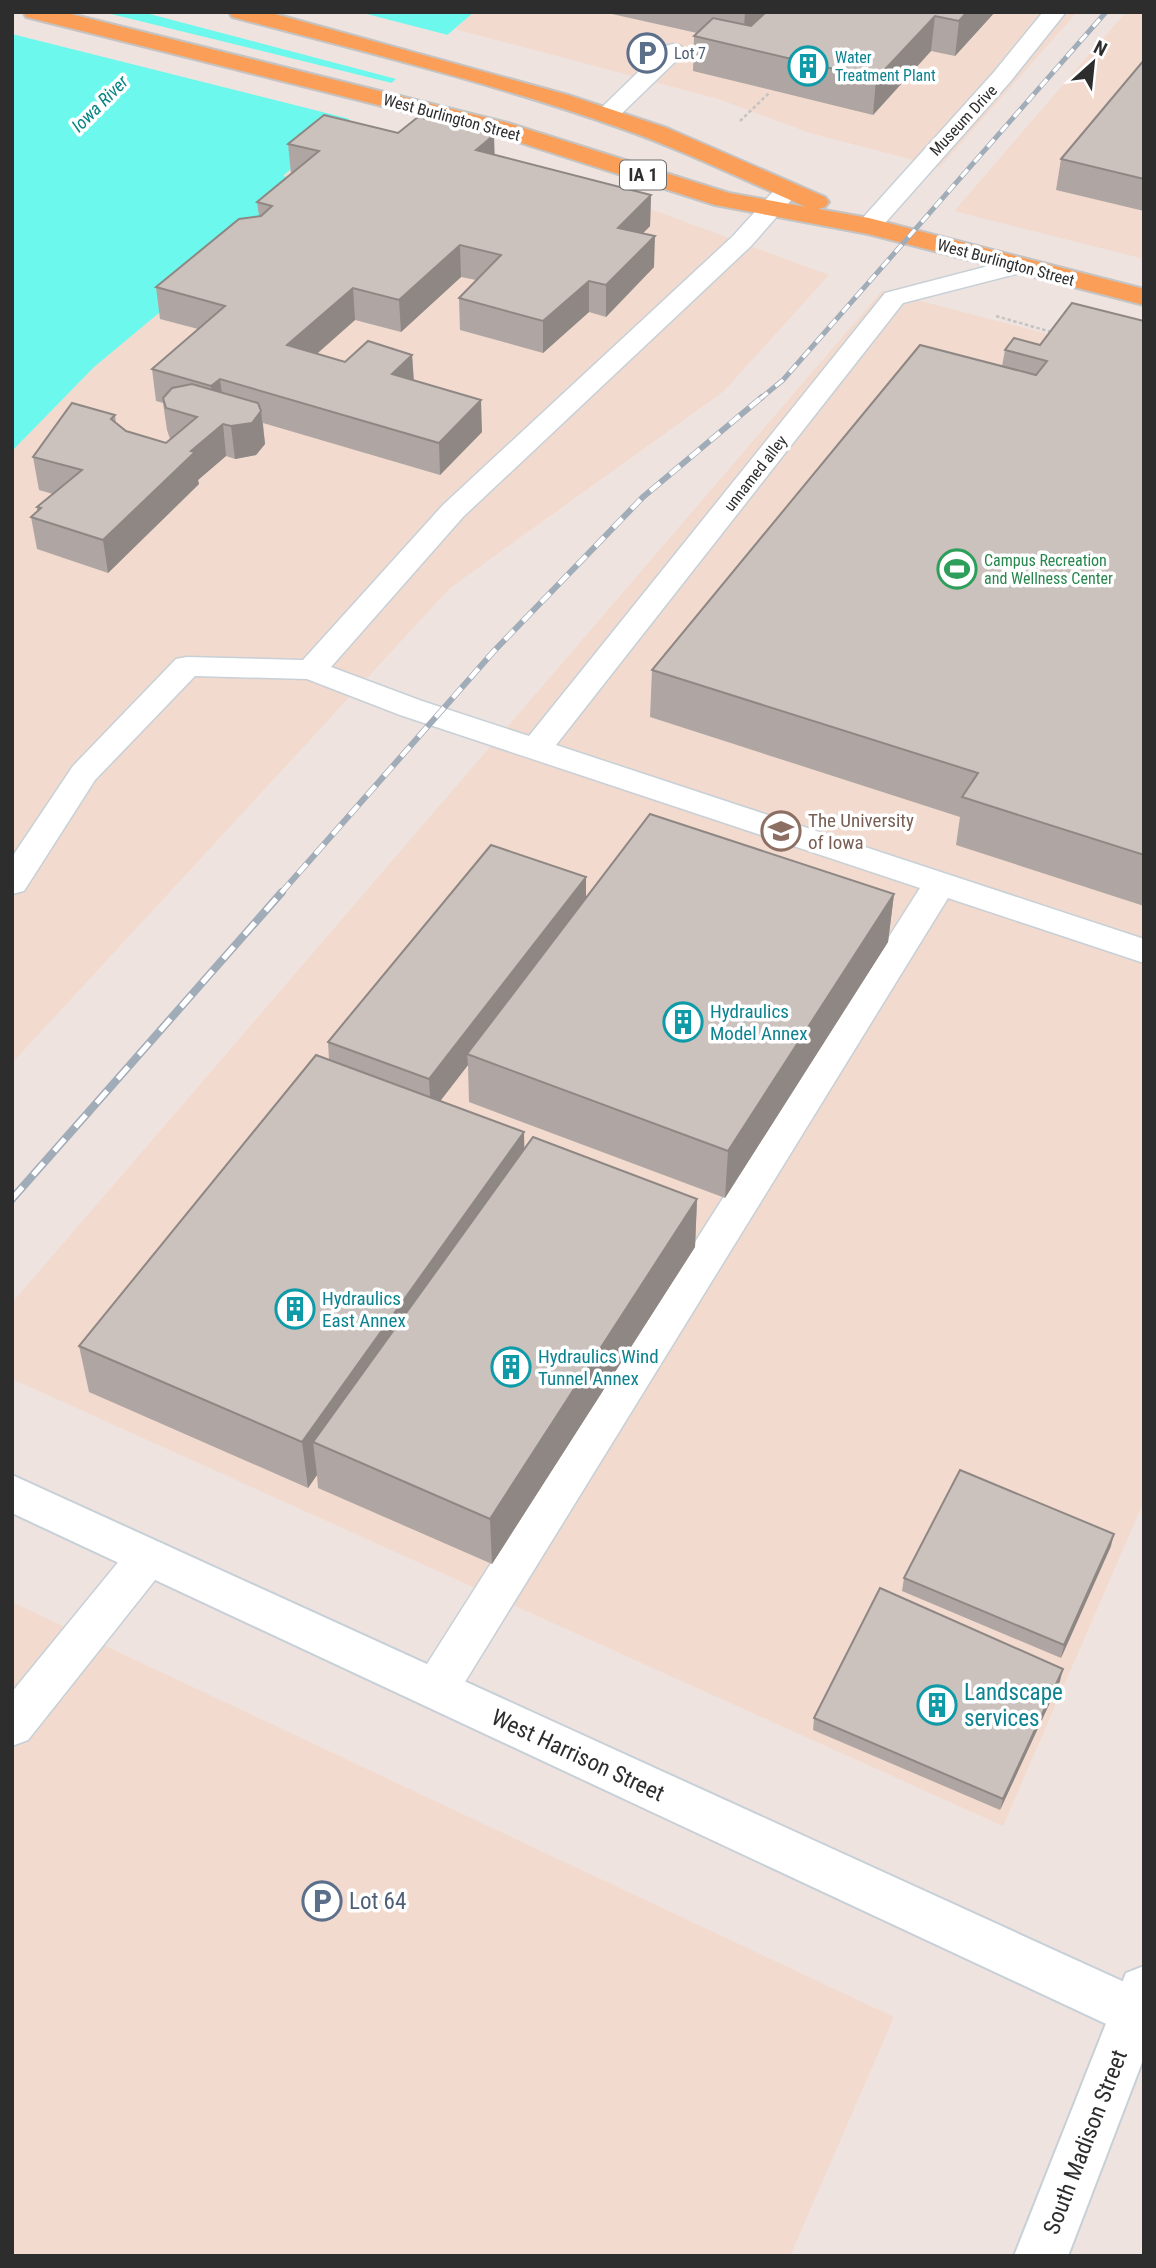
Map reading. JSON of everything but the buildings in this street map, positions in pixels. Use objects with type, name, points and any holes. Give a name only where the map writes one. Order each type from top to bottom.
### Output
[{"type":"main road","name":"West Burlington Street","points":[[34,12],[422,108],[536,140],[711,196],[779,200]]},
{"type":"main road","name":"West Burlington Street","points":[[240,12],[466,72],[607,115],[779,200],[1144,298]]},
{"type":"street","name":"West Harrison Street","points":[[12,1493],[436,1689],[1141,2006]]},
{"type":"street","name":"South Madison Street","points":[[1041,2256],[1141,2006]]},
{"type":"lane","name":"Museum Drive","points":[[869,226],[1002,77],[1055,12]]},
{"type":"lane","points":[[607,115],[673,51]]},
{"type":"lane","points":[[312,670],[453,511],[742,241],[779,200]]},
{"type":"lane","name":"unnamed alley","points":[[536,749],[894,298],[1018,266]]},
{"type":"lane","points":[[12,883],[84,773],[187,666],[312,670],[536,749],[1144,951]]},
{"type":"lane","points":[[436,1689],[940,883]]},
{"type":"lane","points":[[12,1726],[148,1557]]},
{"type":"path","points":[[740,121],[769,93]]},
{"type":"path","points":[[930,289],[977,303],[974,307],[1019,324],[1056,333]]},
{"type":"shaded area","points":[[474,12],[1077,12],[940,167],[810,133],[718,99],[455,29]]},
{"type":"shaded area","points":[[1126,12],[1144,12],[1144,259],[954,211]]},
{"type":"shaded area","points":[[338,129],[580,183],[829,275],[724,391],[450,588],[12,1063],[12,451],[94,367],[312,184],[283,177]]},
{"type":"shaded area","name":"The University of Iowa","points":[[882,291],[1144,359],[1144,1501],[1003,1826],[12,1379],[12,1303]]},
{"type":"shaded area","name":"Lot 64","points":[[12,1602],[894,2017],[790,2256],[12,2256]]},
{"type":"water","name":"Iowa River","points":[[12,12],[474,12],[283,176],[313,185],[94,367],[12,451]]},
{"type":"pier","points":[[12,12],[103,12],[396,84],[354,120],[12,34]]},
{"type":"pier","points":[[142,12],[359,12],[452,36],[400,80]]},
{"type":"railway","points":[[760,399],[783,380],[1106,12]]},
{"type":"railway","points":[[281,893],[494,651],[643,497],[762,397]]},
{"type":"railway","points":[[12,1199],[282,892]]},
{"type":"place","name":"Lot 7","points":[[647,53]]},
{"type":"place","name":"Water Treatment Plant","points":[[808,66]]},
{"type":"place","name":"Campus Recreation and Wellness Center","points":[[957,569]]},
{"type":"place","name":"The University of Iowa","points":[[781,831]]},
{"type":"place","name":"Hydraulics Model Annex","points":[[683,1022]]},
{"type":"place","name":"Hydraulics East Annex","points":[[295,1309]]},
{"type":"place","name":"Hydraulics Wind Tunnel Annex","points":[[511,1367]]},
{"type":"place","name":"Landscape services","points":[[937,1705]]},
{"type":"place","name":"Lot 64","points":[[322,1901]]}]
